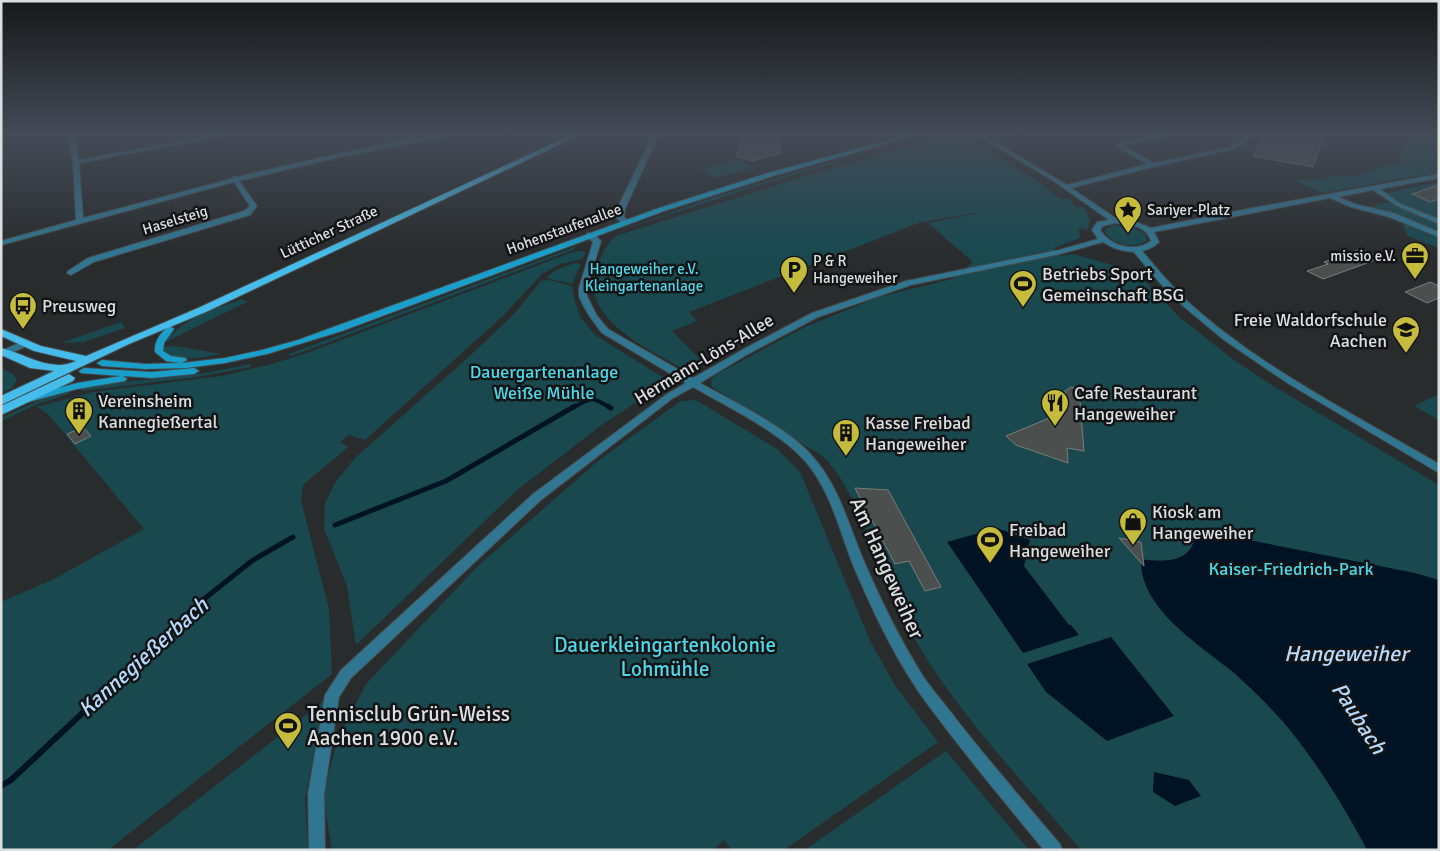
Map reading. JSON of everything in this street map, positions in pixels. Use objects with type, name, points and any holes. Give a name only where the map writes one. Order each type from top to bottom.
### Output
[{"type":"main road","name":"Lütticher Straße","points":[[86,365],[102,362],[170,329],[202,310],[493,174]]},
{"type":"main road","name":"Hohenstaufenallee","points":[[86,365],[152,375],[198,370],[299,343],[625,222],[774,174]]},
{"type":"main road","name":"Lütticher Straße","points":[[1,411],[173,320],[202,310]]},
{"type":"main road","points":[[170,329],[158,347],[163,356],[169,359],[223,362]]},
{"type":"main road","points":[[1,332],[24,344],[86,365]]},
{"type":"main road","points":[[2,353],[34,365],[68,369]]},
{"type":"main road","name":"Hohenstaufenallee","points":[[102,362],[169,366],[223,362]]},
{"type":"main road","points":[[1,401],[68,369],[86,365]]},
{"type":"main road","points":[[20,402],[97,382],[152,375]]},
{"type":"street","points":[[77,174],[80,221]]},
{"type":"street","points":[[1,242],[253,174]]},
{"type":"street","points":[[625,222],[620,217],[621,209],[637,174]]},
{"type":"street","points":[[1045,174],[1115,221]]},
{"type":"street","points":[[1067,187],[1119,174]]},
{"type":"street","points":[[1149,231],[1439,176]]},
{"type":"street","name":"Haselsteig","points":[[71,273],[91,260],[247,213],[252,210],[253,203],[234,178]]},
{"type":"street","points":[[1374,188],[1399,206],[1439,222]]},
{"type":"street","points":[[1330,196],[1353,206],[1396,217],[1439,235]]},
{"type":"street","points":[[1115,221],[1133,224],[1149,231],[1156,239],[1155,242],[1145,248],[1136,249],[1117,246],[1103,240],[1098,235],[1097,228],[1100,224],[1115,221]]},
{"type":"street","name":"Am Hangeweiher","points":[[590,235],[597,242],[581,287],[583,300],[590,313],[605,330],[767,426],[809,459],[828,485],[844,520],[859,564],[888,628],[918,680],[960,735],[1054,850]]},
{"type":"street","name":"Hermann-Löns-Allee","points":[[316,850],[316,794],[332,695],[346,674],[537,496],[620,432],[692,383],[805,320],[909,283],[1060,252],[1103,240]]},
{"type":"street","points":[[1136,249],[1173,292],[1228,338],[1292,382],[1439,468]]},
{"type":"street","points":[[2,353],[24,344]]},
{"type":"green space","points":[[709,174],[731,174],[715,178]]},
{"type":"green space","points":[[792,174],[798,174],[611,234],[717,196]]},
{"type":"green space","points":[[813,174],[1025,174],[1060,199],[1068,198],[1076,207],[1084,207],[1090,220],[1088,230],[1079,228],[1080,238],[1054,248],[1061,256],[1073,254],[1137,272],[1179,317],[1234,360],[1270,384],[1439,485],[1439,850],[1081,850],[975,726],[927,660],[889,588],[857,508],[834,469],[821,455],[712,387],[711,380],[717,374],[805,327],[879,297],[952,279],[973,262],[928,223],[999,209],[921,222],[689,312],[697,321],[672,331],[704,363],[687,371],[655,354],[622,331],[608,318],[598,303],[593,286],[596,268],[609,243],[616,236]]},
{"type":"green space","points":[[1360,174],[1429,174],[1322,193],[1291,179],[1321,180],[1336,175],[1349,177]]},
{"type":"green space","points":[[1439,182],[1439,220],[1404,206],[1386,193]]},
{"type":"green space","points":[[1391,202],[1439,223],[1439,234],[1364,208]]},
{"type":"green space","points":[[1406,222],[1439,237],[1439,248],[1408,236],[1403,226]]},
{"type":"green space","points":[[1113,225],[1134,228],[1145,234],[1147,240],[1137,245],[1119,243],[1105,232],[1106,229]]},
{"type":"green space","points":[[577,246],[573,250],[308,350],[290,356],[289,354]]},
{"type":"green space","points":[[582,251],[586,253],[582,259],[560,264],[542,274],[503,316],[365,440],[349,435],[340,442],[348,447],[303,485],[301,501],[329,609],[332,674],[108,850],[1,850],[1,602],[54,579],[144,529],[48,414],[37,407],[93,392],[222,376],[272,364],[310,352],[573,252]]},
{"type":"green space","points":[[575,263],[581,264],[572,284],[546,278],[556,270]]},
{"type":"green space","name":"Dauergartenanlage Weiße Mühle","points":[[549,280],[572,286],[581,318],[595,335],[669,381],[603,424],[517,490],[356,645],[347,586],[324,529],[325,503],[335,483],[354,459],[514,314],[541,281]]},
{"type":"green space","points":[[242,299],[247,302],[166,342],[173,333],[191,320],[211,310]]},
{"type":"green space","points":[[121,322],[125,328],[84,342],[61,343]]},
{"type":"green space","points":[[176,346],[221,354],[199,358],[184,358],[170,355],[164,351],[164,347]]},
{"type":"green space","points":[[250,364],[251,367],[196,377],[82,391],[82,388],[99,385],[206,373]]},
{"type":"green space","points":[[1,368],[13,374],[17,380],[12,388],[1,393]]},
{"type":"green space","points":[[73,390],[68,394],[38,404],[1,421],[1,418],[37,401]]},
{"type":"green space","points":[[1439,394],[1439,420],[1414,406]]},
{"type":"green space","name":"Dauerkleingartenkolonie Lohmühle","points":[[696,400],[777,449],[800,472],[870,641],[896,687],[938,742],[784,850],[732,850],[724,840],[713,850],[332,850],[323,796],[338,738],[366,684],[478,566],[599,460],[681,401]]},
{"type":"green space","name":"Tennisclub Grün-Weiss Aachen 1900 e.V.","points":[[324,701],[305,799],[308,850],[133,850]]},
{"type":"green space","points":[[946,751],[1029,850],[805,850]]},
{"type":"water","points":[[997,528],[1030,540],[1024,566],[1069,625],[1079,635],[1023,653],[947,542]]},
{"type":"water","name":"Hangeweiher","points":[[1194,529],[1415,573],[1439,580],[1439,850],[1367,850],[1329,784],[1284,723],[1240,678],[1188,637],[1160,609],[1143,577],[1141,559],[1160,561],[1178,558],[1191,548],[1194,540]]},
{"type":"water","points":[[1111,637],[1174,716],[1107,741],[1046,692],[1027,664]]},
{"type":"water","points":[[1154,772],[1189,780],[1201,796],[1175,806],[1153,792]]},
{"type":"building","points":[[1439,185],[1439,199],[1430,202],[1412,194]]},
{"type":"building","points":[[1361,249],[1381,258],[1323,279],[1307,271],[1328,264],[1324,262]]},
{"type":"building","points":[[1430,282],[1439,286],[1439,298],[1427,303],[1405,292]]},
{"type":"building","name":"Cafe Restaurant Hangeweiher","points":[[1071,387],[1079,389],[1084,451],[1067,448],[1068,463],[1016,445],[1006,436],[1066,411],[1065,391]]},
{"type":"building","name":"Vereinsheim Kannegießertal","points":[[83,427],[91,436],[75,444],[67,434]]},
{"type":"building","points":[[855,488],[888,490],[941,587],[925,591],[909,561],[895,564]]},
{"type":"building","name":"Kiosk am Hangeweiher","points":[[1119,538],[1141,542],[1144,566]]},
{"type":"waterway","name":"Kannegießerbach","points":[[573,408],[592,399],[610,408]]},
{"type":"waterway","name":"Kannegießerbach","points":[[335,525],[446,481],[575,406]]},
{"type":"waterway","name":"Kannegießerbach","points":[[199,603],[253,560],[293,537]]},
{"type":"waterway","name":"Kannegießerbach","points":[[1,786],[11,780],[201,602]]},
{"type":"place","name":"Sariyer-Platz","points":[[1128,234]]},
{"type":"place","name":"missio e.V.","points":[[1415,280]]},
{"type":"place","name":"P & R Hangeweiher","points":[[794,294]]},
{"type":"place","name":"Betriebs Sport Gemeinschaft BSG","points":[[1023,308]]},
{"type":"place","name":"Preusweg","points":[[23,330]]},
{"type":"place","name":"Freie Waldorfschule Aachen","points":[[1406,354]]},
{"type":"place","name":"Cafe Restaurant Hangeweiher","points":[[1055,427]]},
{"type":"place","name":"Vereinsheim Kannegießertal","points":[[79,435]]},
{"type":"place","name":"Kasse Freibad Hangeweiher","points":[[846,457]]},
{"type":"place","name":"Kiosk am Hangeweiher","points":[[1133,546]]},
{"type":"place","name":"Freibad Hangeweiher","points":[[990,564]]},
{"type":"place","name":"Tennisclub Grün-Weiss Aachen 1900 e.V.","points":[[288,750]]},
{"type":"park label","name":"Hangeweiher e.V. Kleingartenanlage","points":[[644,278]]},
{"type":"park label","name":"Kaiser-Friedrich-Park","points":[[1291,569]]},
{"type":"water label","name":"Paubach","points":[[1359,718]]}]
